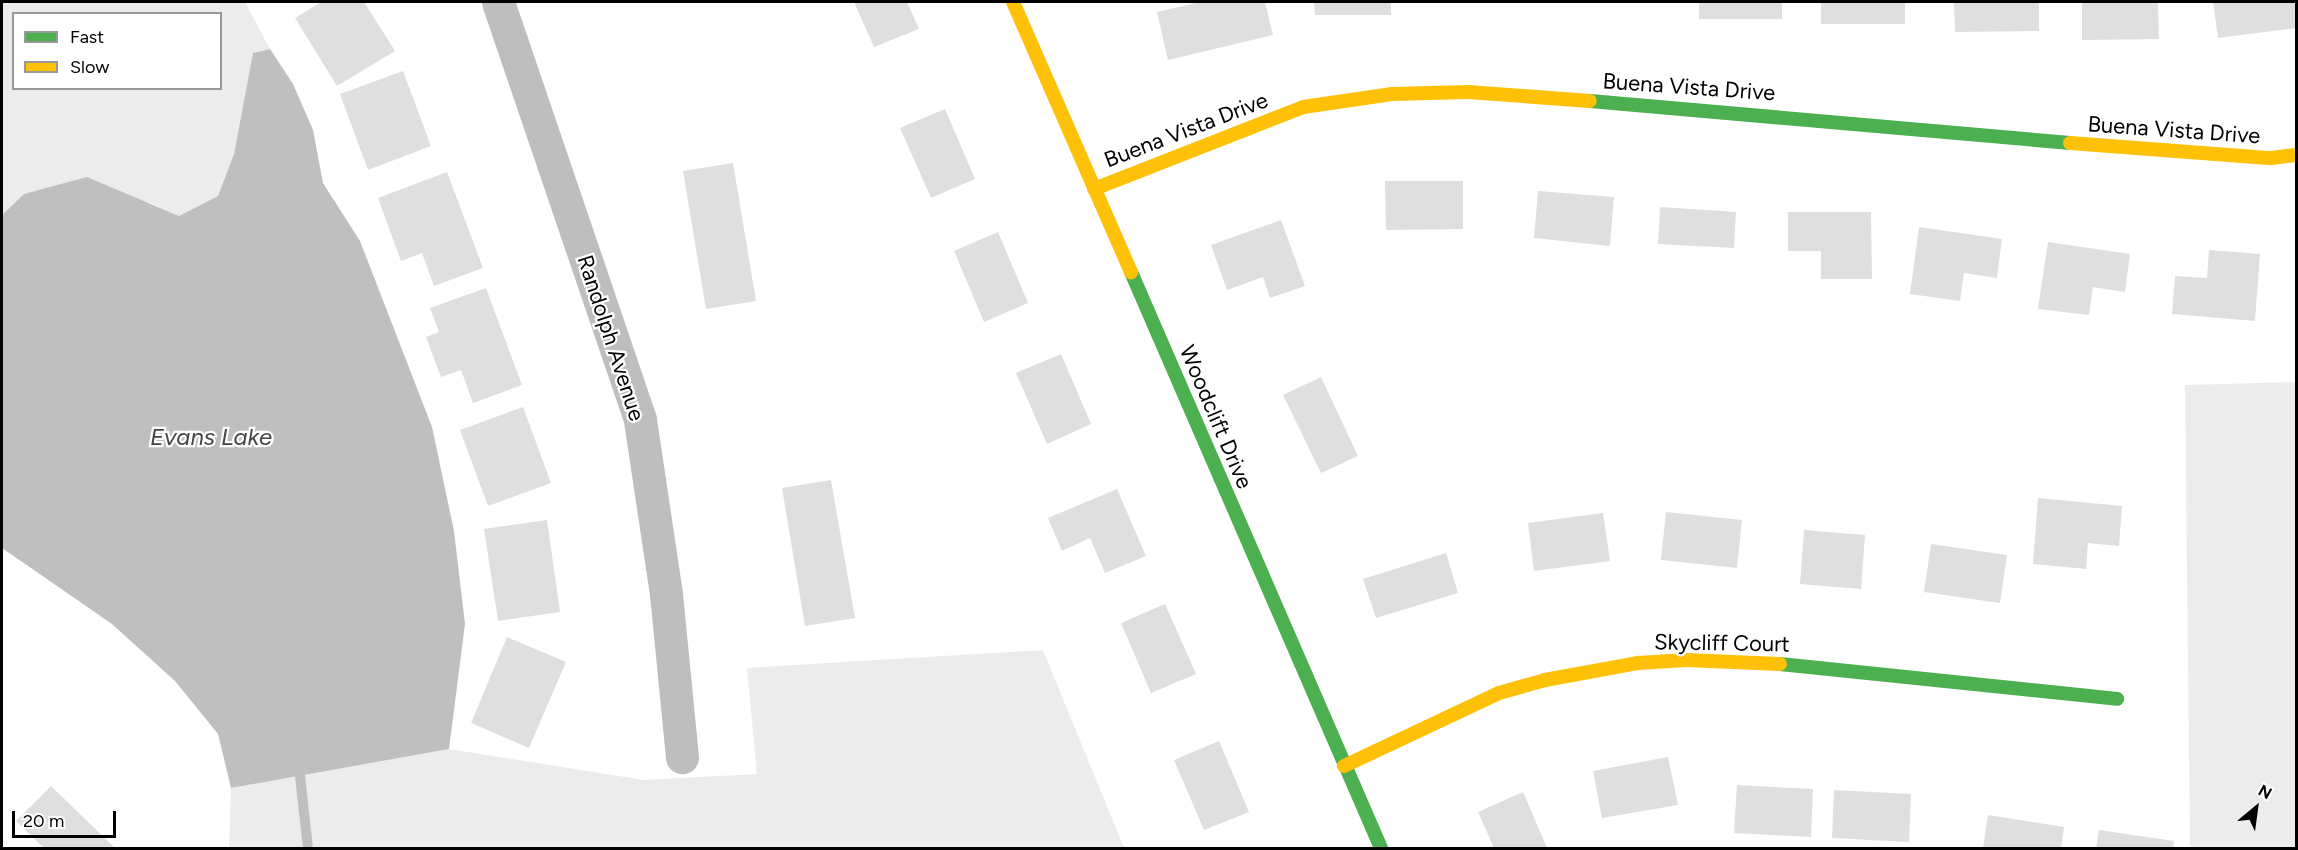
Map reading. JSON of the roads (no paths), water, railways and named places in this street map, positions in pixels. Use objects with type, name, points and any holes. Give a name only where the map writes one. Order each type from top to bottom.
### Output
[{"type":"street","name":"Randolph Avenue","points":[[498,2],[640,420],[666,594],[682,757]]},
{"type":"street","name":"Woodclift Drive","points":[[1013,2],[1381,849]]},
{"type":"street","name":"Buena Vista Drive","points":[[1094,189],[1303,107],[1392,94],[1446,93],[1789,116],[2260,157],[2296,156]]},
{"type":"street","name":"Skycliff Court","points":[[1344,766],[1499,693],[1556,677],[1638,663],[1686,660],[1772,663],[2117,699]]},
{"type":"water","name":"Evans Lake","points":[[270,49],[293,84],[313,130],[323,183],[360,241],[432,427],[454,531],[465,624],[449,749],[231,788],[218,734],[175,681],[112,624],[2,548],[2,215],[24,194],[87,177],[179,216],[218,196],[234,154],[253,53]]},
{"type":"waterway","points":[[300,776],[308,848]]}]
